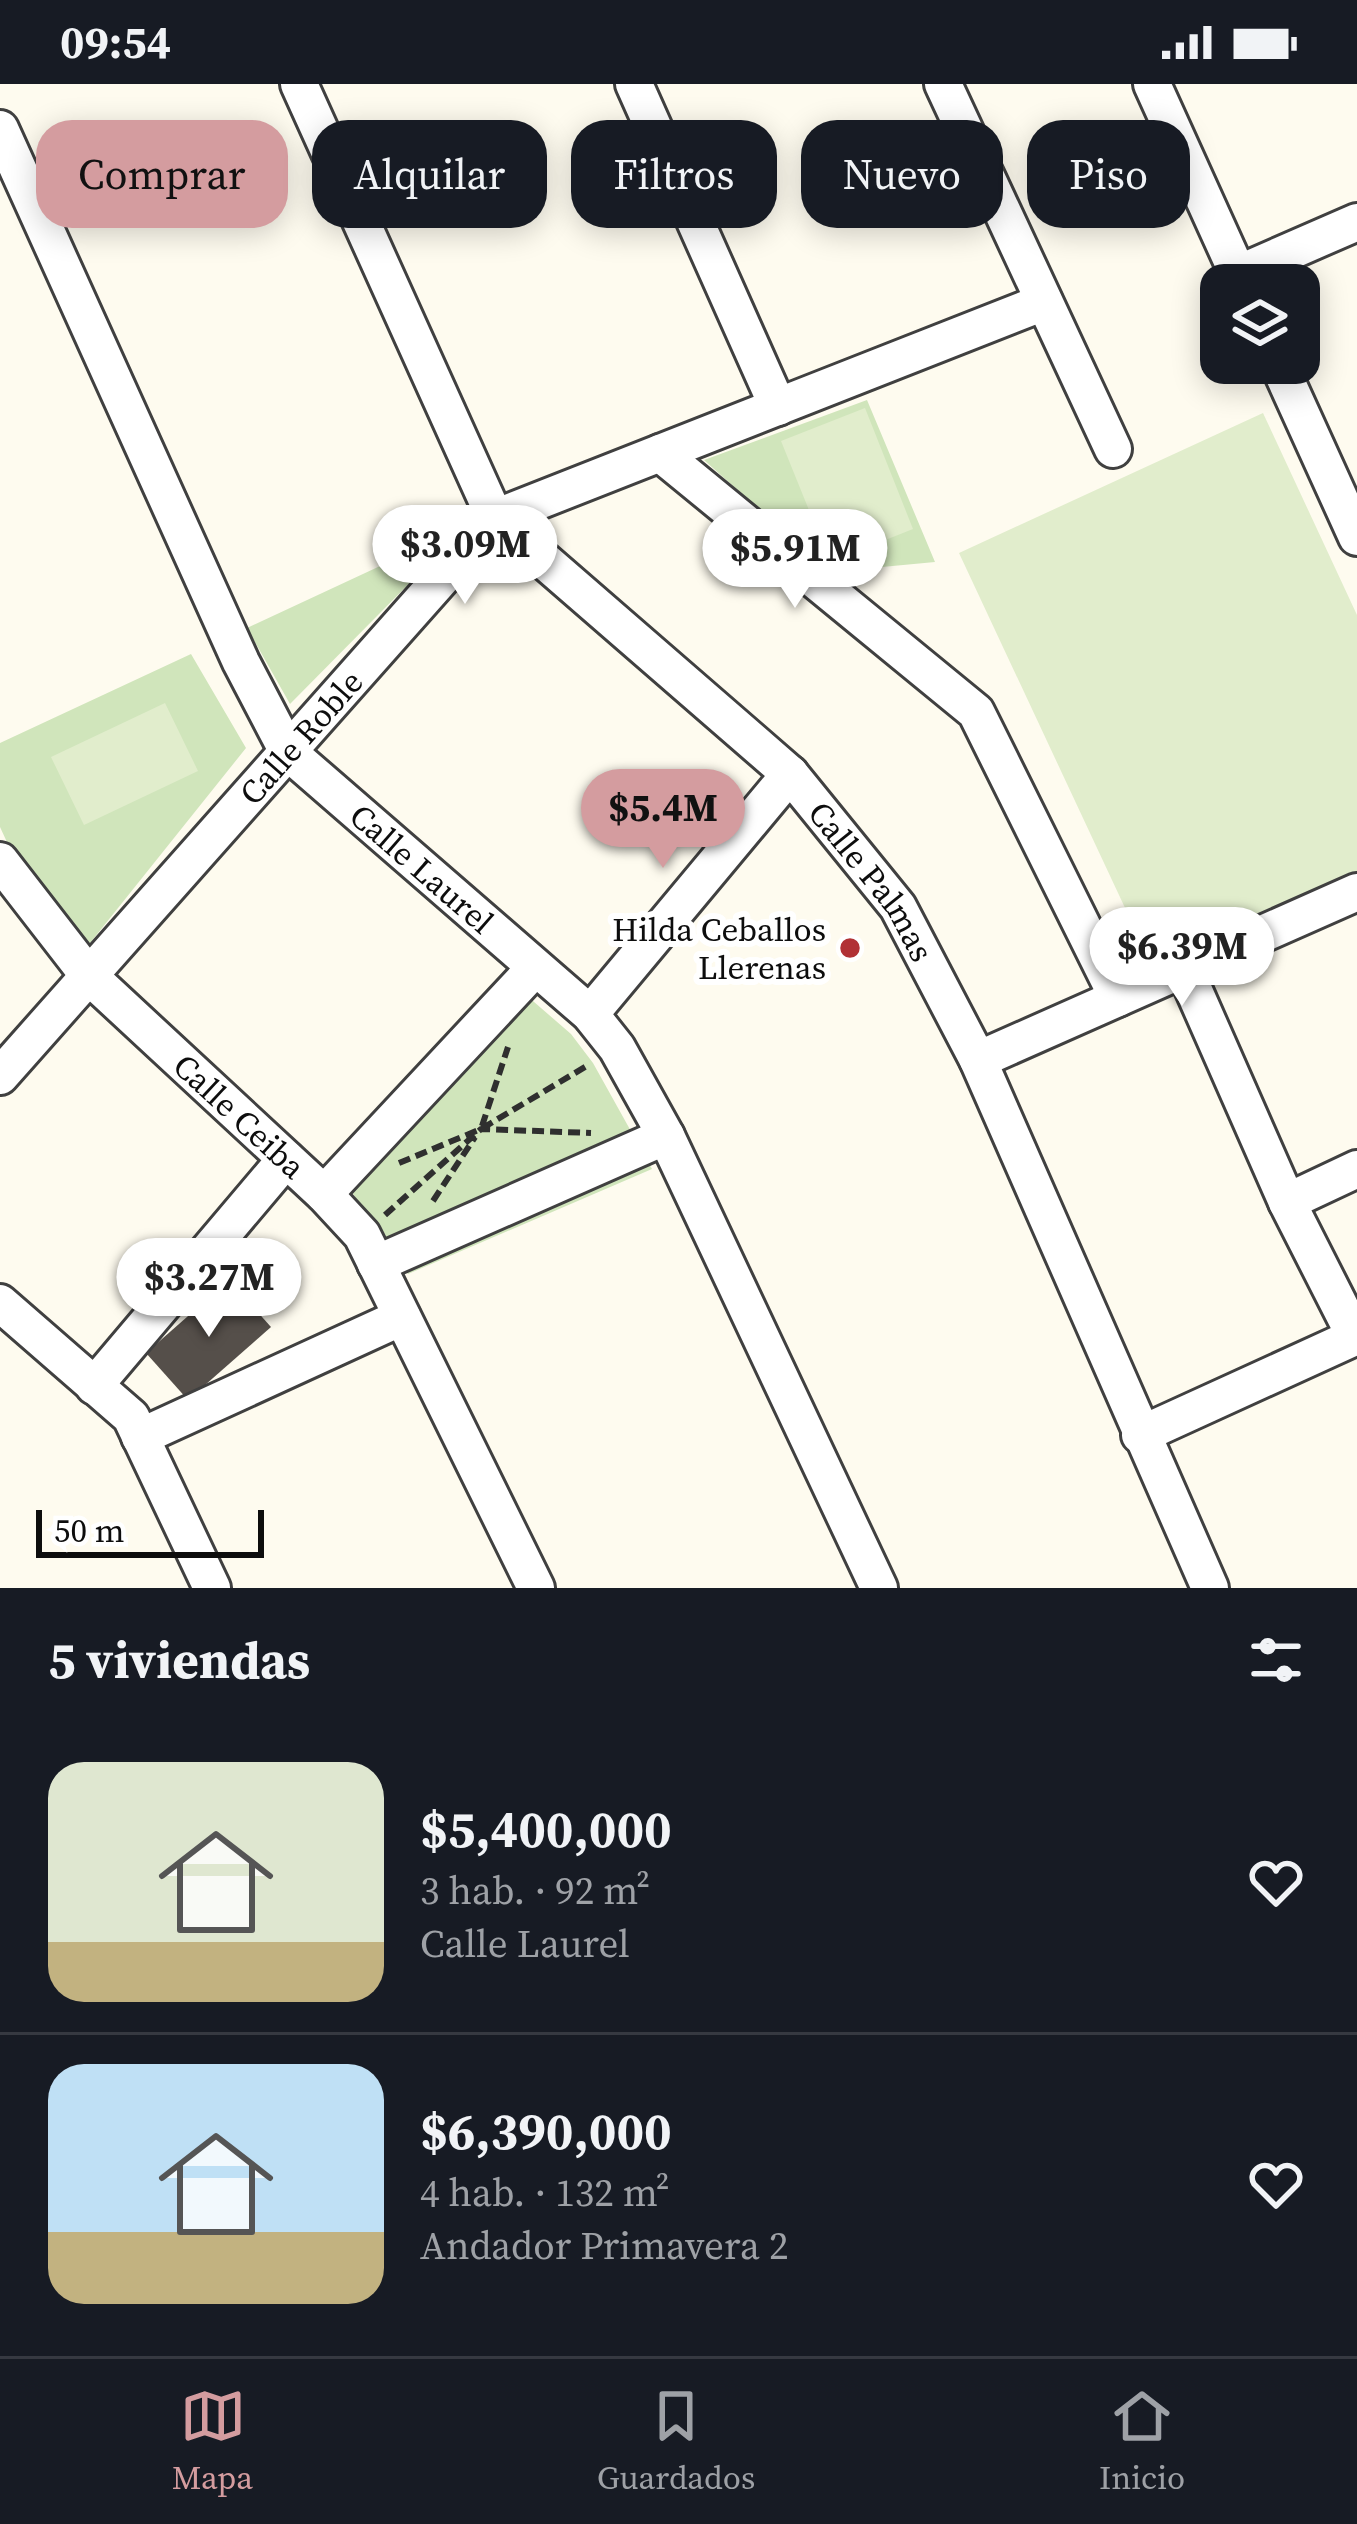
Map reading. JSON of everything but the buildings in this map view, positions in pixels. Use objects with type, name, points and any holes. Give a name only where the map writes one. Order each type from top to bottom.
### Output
[{"type":"street","name":"Calle Palmas","points":[[299,84],[495,518],[790,774],[898,908],[978,1060],[1210,1588]]},
{"type":"street","points":[[634,84],[778,407]]},
{"type":"street","points":[[943,84],[1113,449]]},
{"type":"street","points":[[1152,84],[1233,264]]},
{"type":"street","name":"Calle Laurel","points":[[0,129],[241,662],[288,752],[590,1014],[617,1048],[666,1136],[879,1588]]},
{"type":"street","points":[[1272,264],[1357,222]]},
{"type":"street","name":"Calle Roble","points":[[0,1076],[495,518],[1044,302]]},
{"type":"street","points":[[1288,384],[1357,536]]},
{"type":"street","points":[[660,453],[976,712],[1118,998]]},
{"type":"street","points":[[590,1014],[790,774]]},
{"type":"street","name":"Calle Ceiba","points":[[0,861],[89,976],[379,1251],[403,1317],[536,1588]]},
{"type":"street","points":[[978,1060],[1357,892]]},
{"type":"street","points":[[324,1194],[535,968]]},
{"type":"street","points":[[1140,1435],[1356,1336],[1287,1202],[1184,968]]},
{"type":"street","points":[[379,1251],[666,1136]]},
{"type":"street","points":[[94,1387],[286,1159]]},
{"type":"street","points":[[1287,1202],[1357,1169]]},
{"type":"street","points":[[0,1304],[131,1417],[212,1588]]},
{"type":"street","points":[[140,1437],[403,1317]]},
{"type":"path","points":[[379,1251],[481,1129],[617,1048]]},
{"type":"path","points":[[481,1129],[609,1134]]},
{"type":"path","points":[[379,1251],[481,1129]]},
{"type":"green space","points":[[867,400],[935,562],[829,572],[704,460]]},
{"type":"green space","points":[[865,408],[913,529],[830,562],[781,441]]},
{"type":"green space","points":[[1263,413],[1357,615],[1357,879],[1155,972],[959,553]]},
{"type":"green space","points":[[466,526],[290,704],[247,628]]},
{"type":"green space","points":[[191,654],[246,748],[86,948],[12,853],[0,827],[0,743]]},
{"type":"green space","points":[[165,703],[198,771],[84,825],[51,757]]},
{"type":"green space","points":[[526,995],[571,1034],[593,1063],[652,1169],[408,1274],[347,1185]]},
{"type":"place","name":"Hilda Ceballos Llerenas","points":[[850,948]]}]
